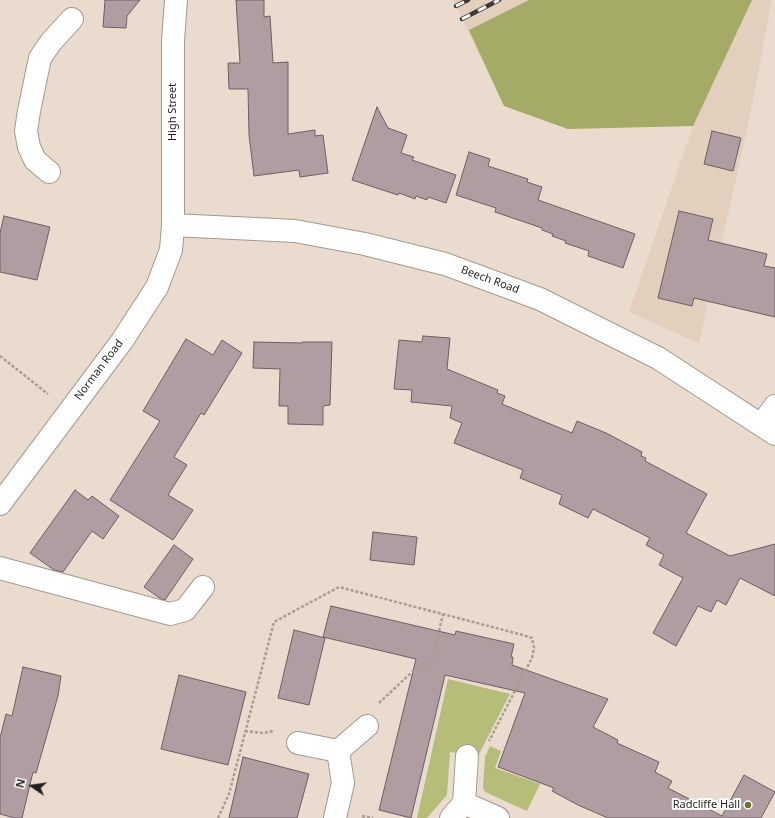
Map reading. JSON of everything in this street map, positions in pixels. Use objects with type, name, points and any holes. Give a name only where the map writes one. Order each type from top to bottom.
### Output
[{"type":"street","name":"High Street","points":[[173,225],[174,41],[176,0]]},
{"type":"street","points":[[49,172],[35,160],[29,147],[26,131],[29,111],[40,58],[50,42],[72,19]]},
{"type":"street","name":"Norman Road","points":[[0,504],[122,341],[157,288],[171,250],[173,225]]},
{"type":"street","name":"Beech Road","points":[[173,225],[295,231],[365,244],[445,264],[540,299],[658,358],[768,430]]},
{"type":"street","points":[[768,430],[775,406]]},
{"type":"street","points":[[0,568],[170,614],[185,610],[203,587]]},
{"type":"street","points":[[338,751],[370,717]]},
{"type":"street","points":[[298,743],[338,751]]},
{"type":"street","points":[[335,818],[343,783],[338,751]]},
{"type":"street","points":[[467,756],[457,810],[498,818]]},
{"type":"path","points":[[0,356],[69,410]]},
{"type":"path","points":[[218,818],[229,794],[274,622],[339,587],[532,638],[534,648],[532,658],[479,759],[467,756]]},
{"type":"path","points":[[370,717],[412,672],[428,666],[432,661],[443,614]]},
{"type":"path","points":[[245,731],[263,733],[278,730]]},
{"type":"shaded area","points":[[453,0],[772,0],[748,125],[699,343],[629,312],[693,126],[567,129],[504,106]]},
{"type":"green space","points":[[529,0],[752,0],[693,126],[568,129],[504,106],[469,30]]},
{"type":"green space","points":[[448,679],[510,694],[478,756],[450,752],[447,795],[427,818],[417,818]]},
{"type":"green space","points":[[490,746],[501,751],[495,768],[540,784],[527,811],[485,792],[483,788],[485,757]]},
{"type":"building","points":[[105,0],[140,0],[127,16],[126,28],[103,27]]},
{"type":"building","points":[[236,0],[264,0],[264,17],[270,16],[273,63],[288,62],[288,134],[315,130],[315,136],[323,135],[328,173],[300,177],[299,170],[254,176],[249,135],[248,89],[229,89],[228,63],[240,63]]},
{"type":"building","points":[[377,107],[388,128],[407,135],[401,153],[414,157],[412,160],[456,175],[446,203],[428,197],[427,200],[416,196],[415,199],[399,193],[398,195],[352,180]]},
{"type":"building","points":[[712,131],[741,138],[733,171],[704,164]]},
{"type":"building","points":[[469,152],[490,159],[488,166],[528,179],[527,182],[542,187],[538,200],[635,234],[623,268],[588,256],[589,251],[565,243],[566,241],[552,236],[553,234],[542,230],[542,228],[495,212],[496,208],[456,195]]},
{"type":"building","points":[[679,211],[713,219],[708,240],[767,254],[764,266],[775,268],[775,317],[694,298],[692,306],[658,298]]},
{"type":"building","points":[[4,216],[50,227],[37,280],[0,272],[0,233]]},
{"type":"building","points":[[423,336],[450,338],[447,369],[498,390],[497,393],[505,396],[502,404],[572,433],[577,421],[606,433],[642,452],[641,456],[646,458],[645,461],[707,494],[686,533],[730,556],[775,544],[775,596],[740,578],[726,605],[717,600],[711,612],[698,606],[676,646],[653,633],[683,578],[659,565],[664,555],[646,545],[650,538],[593,509],[588,518],[559,504],[562,495],[520,478],[523,470],[454,443],[462,423],[450,418],[452,406],[411,402],[412,390],[394,389],[399,340],[422,342]]},
{"type":"building","points":[[186,339],[213,355],[222,340],[242,353],[204,415],[201,413],[174,457],[187,465],[168,495],[193,510],[173,540],[110,500],[160,421],[143,411]]},
{"type":"building","points":[[254,342],[332,342],[330,405],[323,406],[323,425],[288,424],[288,406],[279,406],[280,369],[253,368]]},
{"type":"building","points":[[75,490],[88,500],[92,496],[119,516],[103,539],[92,531],[63,572],[54,570],[30,553]]},
{"type":"building","points":[[373,532],[417,537],[414,565],[370,560]]},
{"type":"building","points":[[174,545],[193,559],[165,600],[161,599],[144,587]]},
{"type":"building","points":[[331,606],[455,635],[456,631],[514,644],[511,657],[513,657],[512,665],[608,699],[593,727],[618,740],[617,743],[659,762],[655,772],[672,781],[668,788],[722,816],[744,775],[775,792],[761,818],[608,818],[578,805],[552,791],[554,788],[498,767],[525,693],[445,675],[411,818],[379,810],[416,659],[323,637]]},
{"type":"building","points":[[294,630],[325,638],[309,705],[278,698]]},
{"type":"building","points":[[23,667],[61,676],[58,696],[36,773],[33,772],[22,818],[15,818],[0,814],[0,738],[6,714],[12,716]]},
{"type":"building","points":[[179,675],[246,692],[228,765],[161,749]]},
{"type":"building","points":[[243,757],[309,774],[297,818],[229,818]]},
{"type":"railway","points":[[456,6],[468,0]]},
{"type":"railway","points":[[462,19],[499,0]]},
{"type":"place","name":"Radcliffe Hall","points":[[748,805]]}]
